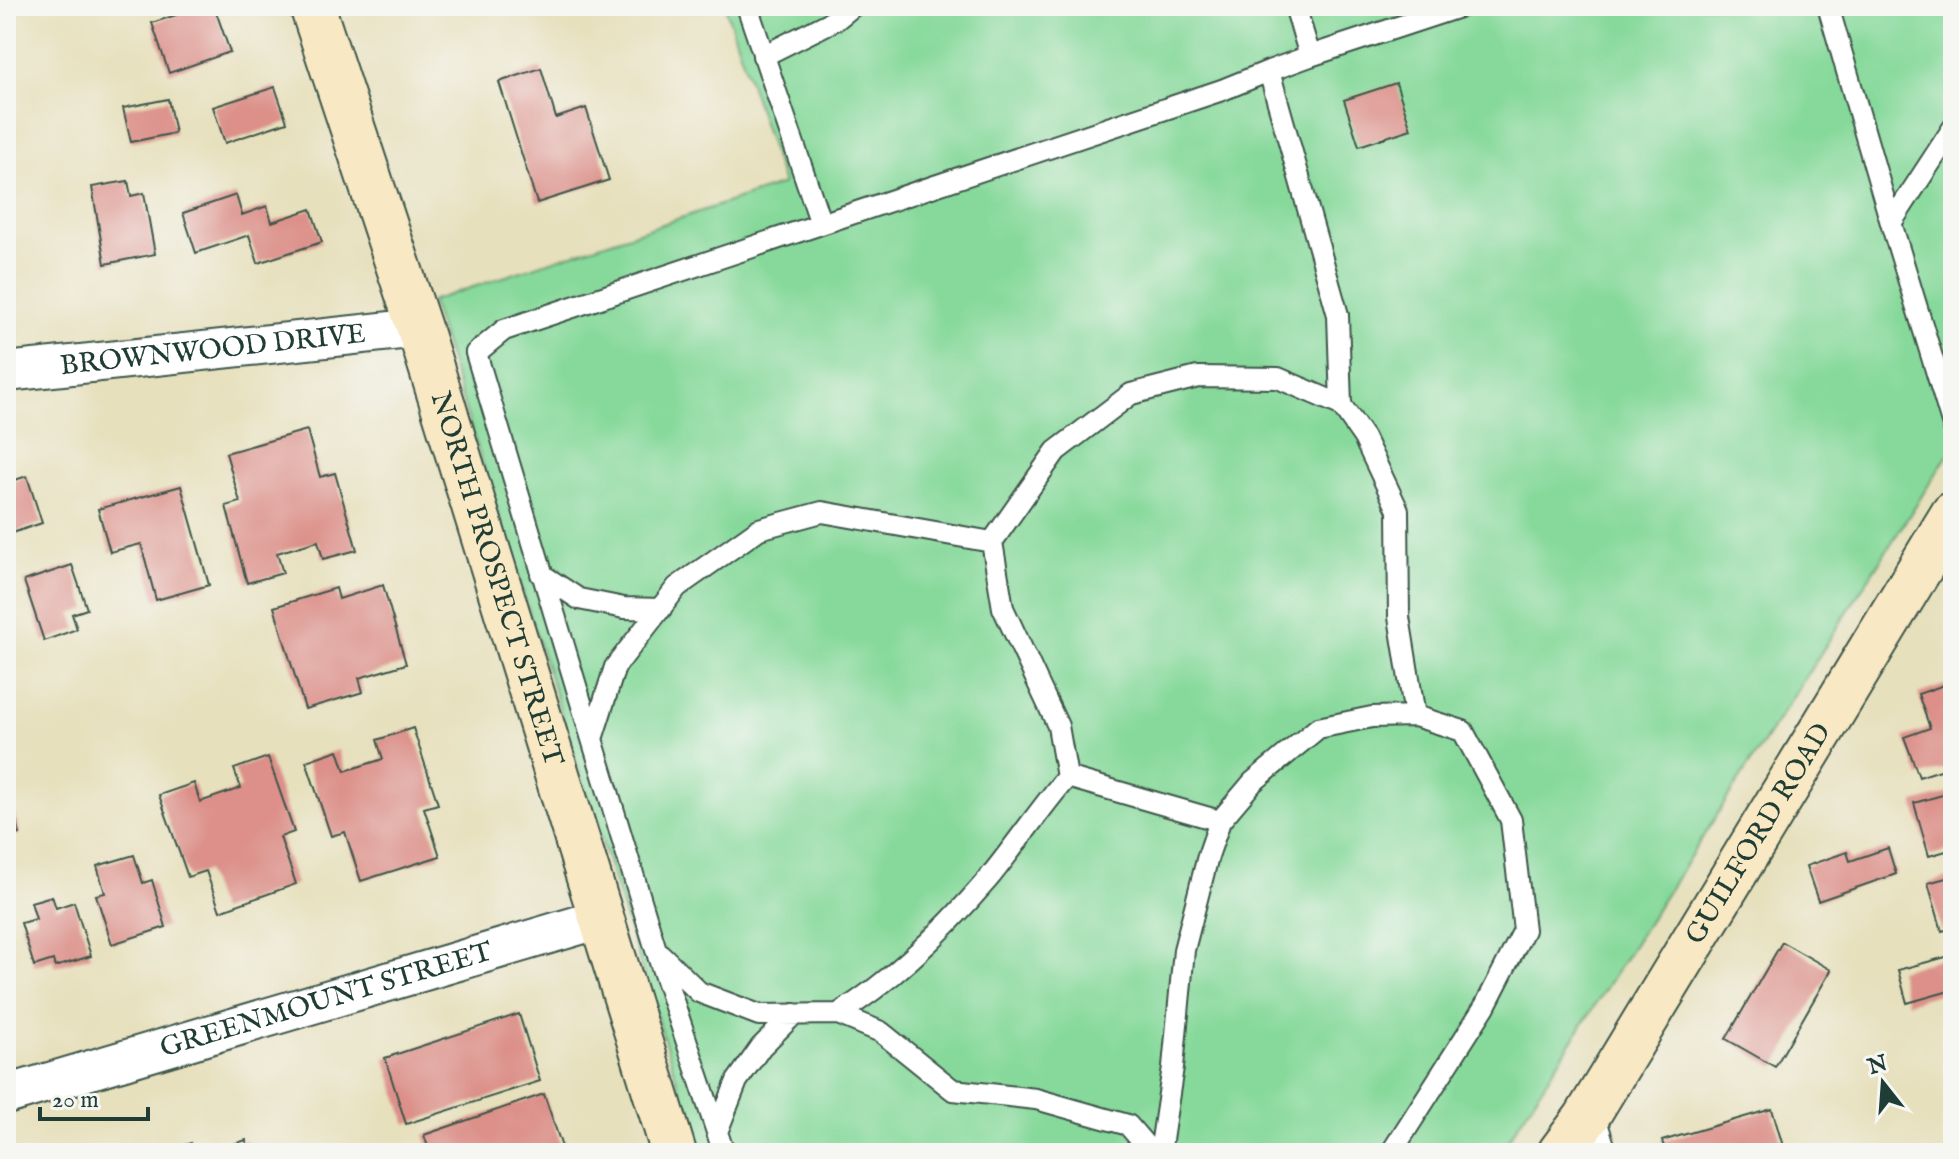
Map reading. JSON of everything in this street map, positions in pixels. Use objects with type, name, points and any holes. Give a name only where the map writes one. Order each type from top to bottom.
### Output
[{"type":"street","name":"NORTH PROSPECT STREET","points":[[312,6],[419,328],[674,1153]]},
{"type":"street","name":"BROWNWOOD DRIVE","points":[[6,372],[419,328]]},
{"type":"street","name":"GUILFORD ROAD","points":[[1560,1153],[1591,1135],[1953,514]]},
{"type":"street","name":"GREENMOUNT STREET","points":[[6,1095],[600,919]]},
{"type":"lane","points":[[747,6],[821,224]]},
{"type":"lane","points":[[763,56],[837,19],[853,6]]},
{"type":"lane","points":[[1295,6],[1310,56]]},
{"type":"lane","points":[[724,1153],[656,950],[476,353],[504,330],[1222,90],[1310,56],[1462,6]]},
{"type":"lane","points":[[1828,6],[1953,426]]},
{"type":"lane","points":[[1269,71],[1338,315],[1341,405]]},
{"type":"lane","points":[[1891,223],[1953,128]]},
{"type":"lane","points":[[838,1014],[871,993],[937,931],[988,878],[1067,777],[1058,726],[1003,608],[992,542],[1056,451],[1131,394],[1198,377],[1278,378],[1341,405],[1364,438],[1398,510],[1399,617],[1415,716]]},
{"type":"lane","points":[[592,739],[615,667],[677,587],[759,529],[822,512],[992,542]]},
{"type":"lane","points":[[541,574],[579,599],[624,608],[661,609]]},
{"type":"lane","points":[[1160,1153],[1173,1067],[1184,950],[1220,821],[1253,782],[1318,728],[1372,717],[1415,716],[1463,731],[1511,820],[1524,930],[1485,1006],[1391,1153]]},
{"type":"lane","points":[[1067,777],[1220,821]]},
{"type":"lane","points":[[656,950],[699,992],[759,1015],[838,1014],[881,1032],[953,1090],[1036,1099],[1128,1125],[1152,1153]]},
{"type":"lane","points":[[717,1132],[737,1081],[761,1047],[794,1014]]},
{"type":"green space","points":[[725,6],[1953,6],[1953,447],[1500,1153],[700,1153],[431,301],[783,184]]},
{"type":"building","points":[[203,6],[214,6],[230,52],[169,73],[152,23]]},
{"type":"building","points":[[541,68],[556,118],[586,108],[609,180],[537,203],[499,82]]},
{"type":"building","points":[[1396,83],[1411,129],[1359,146],[1344,100]]},
{"type":"building","points":[[275,87],[287,122],[225,143],[213,107]]},
{"type":"building","points":[[168,99],[175,133],[131,142],[123,108]]},
{"type":"building","points":[[128,181],[131,196],[144,193],[155,254],[105,264],[92,187]]},
{"type":"building","points":[[236,195],[242,215],[267,206],[272,222],[311,209],[322,242],[258,263],[249,235],[196,253],[183,213]]},
{"type":"building","points":[[307,430],[320,477],[335,473],[357,550],[323,559],[318,541],[277,553],[283,573],[247,583],[226,506],[240,502],[226,453]]},
{"type":"building","points":[[27,476],[42,523],[6,535],[6,483]]},
{"type":"building","points":[[181,486],[209,585],[156,600],[141,544],[110,552],[98,509]]},
{"type":"building","points":[[72,565],[87,609],[72,614],[77,629],[44,641],[24,581]]},
{"type":"building","points":[[383,585],[406,664],[359,678],[363,692],[305,709],[274,607],[336,588],[339,599]]},
{"type":"building","points":[[1953,682],[1953,766],[1919,777],[1904,737],[1930,728],[1918,694]]},
{"type":"building","points":[[413,728],[438,804],[424,808],[440,856],[361,881],[345,832],[331,836],[306,761],[338,750],[345,771],[383,759],[377,740]]},
{"type":"building","points":[[268,757],[294,832],[280,837],[296,884],[220,911],[206,871],[188,877],[159,795],[194,783],[200,802],[241,788],[234,769]]},
{"type":"building","points":[[1953,792],[1953,849],[1929,856],[1914,803]]},
{"type":"building","points":[[10,799],[20,834],[6,837],[6,800]]},
{"type":"building","points":[[1888,848],[1896,874],[1818,901],[1806,866],[1847,852],[1850,861]]},
{"type":"building","points":[[134,855],[143,883],[152,880],[166,927],[112,944],[96,895],[105,893],[97,866]]},
{"type":"building","points":[[1953,876],[1953,928],[1942,931],[1928,883]]},
{"type":"building","points":[[52,896],[56,908],[74,902],[91,956],[55,967],[53,960],[34,966],[21,923],[36,919],[31,902]]},
{"type":"building","points":[[1782,942],[1831,970],[1775,1067],[1726,1039]]},
{"type":"building","points":[[1953,955],[1953,990],[1907,1003],[1898,970]]},
{"type":"building","points":[[519,1014],[540,1081],[406,1124],[385,1058]]},
{"type":"building","points":[[544,1094],[564,1153],[430,1153],[424,1135]]},
{"type":"building","points":[[1772,1109],[1785,1153],[1666,1153],[1662,1141]]},
{"type":"building","points":[[246,1140],[250,1153],[208,1153],[208,1152]]},
{"type":"building","points":[[191,1143],[194,1153],[162,1153],[162,1152]]}]
